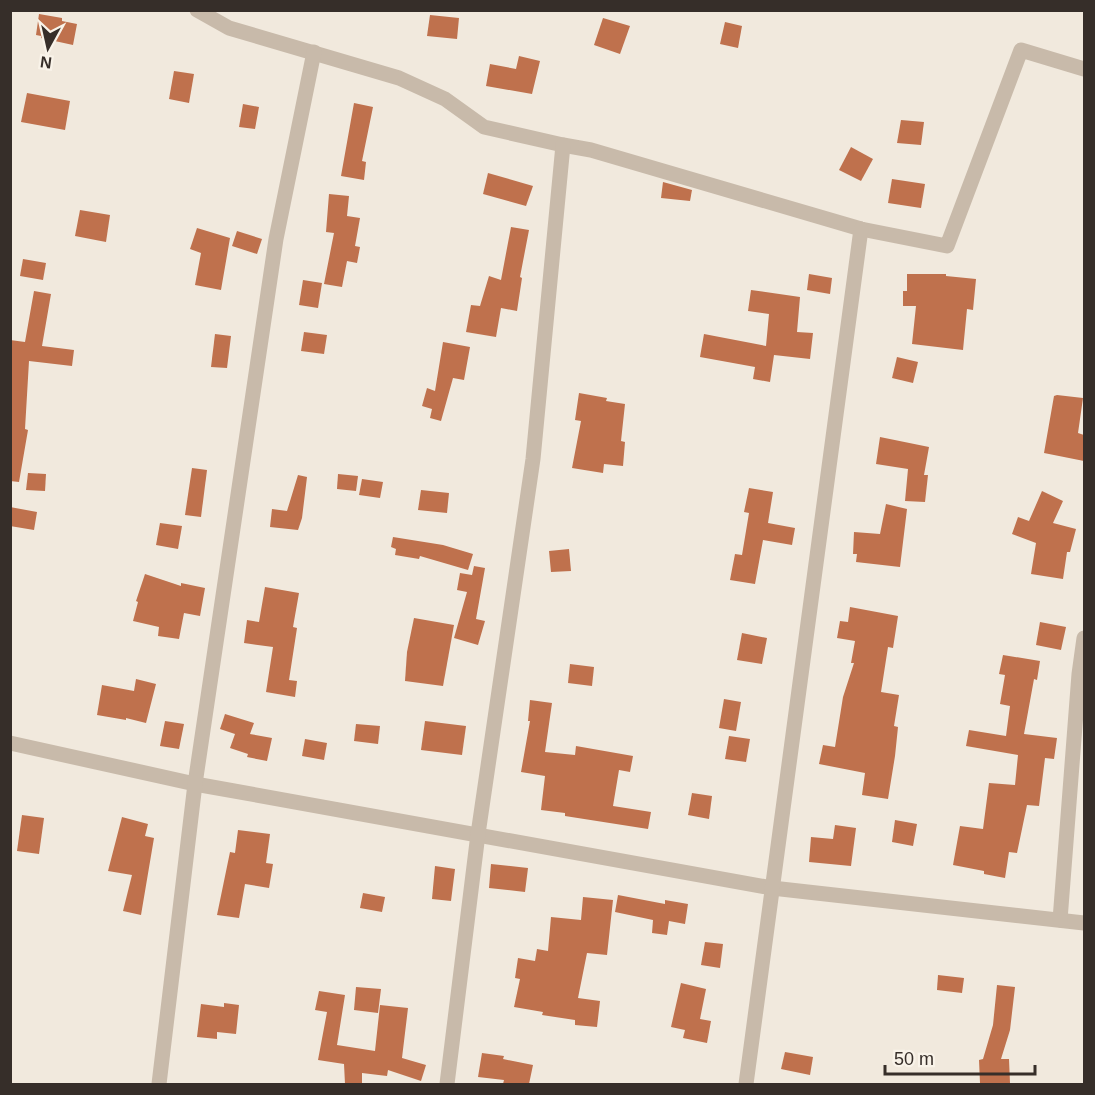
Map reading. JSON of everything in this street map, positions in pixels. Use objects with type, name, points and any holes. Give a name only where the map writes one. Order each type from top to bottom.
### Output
[{"type":"street","points":[[197,10],[229,28],[399,78],[445,99],[484,127],[563,146],[591,150],[861,229],[947,246],[1022,50],[1084,69]]},
{"type":"street","points":[[159,1084],[195,784],[276,239],[314,52]]},
{"type":"street","points":[[447,1084],[478,834],[533,459],[563,146]]},
{"type":"street","points":[[746,1084],[861,229]]},
{"type":"street","points":[[1060,921],[1079,674],[1084,638]]},
{"type":"street","points":[[10,743],[195,784],[772,888],[1084,923]]},
{"type":"building","points":[[39,14],[62,18],[62,21],[77,24],[73,45],[36,35]]},
{"type":"building","points":[[430,15],[459,18],[457,39],[427,36]]},
{"type":"building","points":[[603,18],[630,26],[620,54],[594,45]]},
{"type":"building","points":[[725,22],[742,26],[738,48],[720,44]]},
{"type":"building","points":[[519,56],[540,61],[532,94],[486,86],[490,64],[516,69]]},
{"type":"building","points":[[174,71],[194,74],[189,103],[169,99]]},
{"type":"building","points":[[27,93],[70,101],[65,130],[21,122]]},
{"type":"building","points":[[354,103],[373,107],[362,161],[366,162],[364,180],[341,176]]},
{"type":"building","points":[[243,104],[259,107],[255,129],[239,127]]},
{"type":"building","points":[[901,120],[924,122],[921,145],[897,143]]},
{"type":"building","points":[[851,147],[873,159],[861,181],[839,170]]},
{"type":"building","points":[[488,173],[533,186],[526,206],[483,194]]},
{"type":"building","points":[[892,179],[925,184],[921,208],[888,203]]},
{"type":"building","points":[[663,182],[692,190],[690,201],[661,198]]},
{"type":"building","points":[[329,194],[349,196],[347,216],[360,218],[355,246],[360,247],[357,263],[347,261],[342,287],[324,284],[334,233],[326,232]]},
{"type":"building","points":[[80,210],[110,215],[106,242],[75,236]]},
{"type":"building","points":[[511,227],[529,230],[520,277],[522,278],[517,311],[501,308],[496,337],[466,332],[471,305],[480,306],[489,276],[501,280]]},
{"type":"building","points":[[197,228],[230,238],[221,290],[195,285],[201,253],[190,249]]},
{"type":"building","points":[[237,231],[262,239],[257,254],[232,246]]},
{"type":"building","points":[[23,259],[46,263],[43,280],[20,276]]},
{"type":"building","points":[[809,274],[832,278],[830,294],[807,290]]},
{"type":"building","points":[[907,274],[946,274],[946,276],[976,279],[973,310],[967,309],[963,350],[912,344],[916,306],[903,306],[903,291],[907,291]]},
{"type":"building","points":[[303,280],[322,283],[318,308],[299,305]]},
{"type":"building","points":[[751,290],[800,297],[797,332],[813,333],[810,359],[774,355],[770,382],[753,379],[755,367],[700,357],[704,334],[766,346],[769,314],[748,311]]},
{"type":"building","points":[[34,291],[51,294],[42,346],[74,350],[72,366],[29,361],[25,429],[28,430],[19,482],[10,481],[10,340],[25,342]]},
{"type":"building","points":[[304,332],[327,335],[324,354],[301,351]]},
{"type":"building","points":[[215,334],[231,336],[227,368],[211,367]]},
{"type":"building","points":[[443,342],[470,347],[464,380],[453,378],[441,421],[430,418],[432,409],[422,406],[427,388],[435,391]]},
{"type":"building","points":[[897,357],[918,362],[913,383],[892,378]]},
{"type":"building","points":[[579,393],[625,404],[621,441],[625,442],[623,466],[604,464],[603,473],[572,468],[581,421],[575,420]]},
{"type":"building","points":[[1054,396],[1083,398],[1078,433],[1084,435],[1084,461],[1044,453]]},
{"type":"building","points":[[880,437],[929,447],[924,475],[928,475],[925,502],[905,501],[908,469],[876,464]]},
{"type":"building","points":[[192,468],[207,470],[201,517],[185,515]]},
{"type":"building","points":[[28,473],[46,474],[45,491],[26,490]]},
{"type":"building","points":[[338,474],[358,476],[356,491],[337,489]]},
{"type":"building","points":[[298,475],[307,477],[302,518],[298,530],[270,527],[272,509],[287,511]]},
{"type":"building","points":[[362,479],[383,482],[380,498],[359,495]]},
{"type":"building","points":[[749,488],[773,492],[768,523],[795,528],[792,545],[763,540],[755,584],[730,580],[735,554],[742,555],[749,513],[744,512]]},
{"type":"building","points":[[421,490],[449,493],[447,513],[418,510]]},
{"type":"building","points":[[1042,491],[1063,501],[1053,523],[1076,529],[1070,552],[1067,552],[1063,579],[1031,574],[1036,543],[1012,534],[1018,517],[1029,521]]},
{"type":"building","points":[[886,504],[907,509],[900,567],[856,562],[857,554],[853,554],[854,532],[880,534]]},
{"type":"building","points":[[10,507],[37,512],[34,530],[10,526]]},
{"type":"building","points":[[160,523],[182,526],[178,549],[156,545]]},
{"type":"building","points":[[393,537],[443,545],[473,554],[468,570],[420,556],[419,559],[395,555],[396,549],[391,547]]},
{"type":"building","points":[[569,549],[571,571],[551,572],[549,551]]},
{"type":"building","points":[[474,566],[485,568],[476,619],[485,621],[478,645],[454,638],[467,592],[457,590],[460,573],[472,575]]},
{"type":"building","points":[[145,574],[181,586],[181,583],[205,588],[200,616],[184,613],[179,639],[158,636],[159,627],[133,621],[138,602],[136,601]]},
{"type":"building","points":[[265,587],[299,593],[293,627],[297,628],[289,680],[297,681],[295,697],[266,692],[273,647],[244,643],[247,620],[259,622]]},
{"type":"building","points":[[850,607],[898,616],[893,648],[888,647],[881,692],[899,695],[894,726],[898,727],[895,756],[888,799],[862,795],[865,773],[819,764],[823,745],[835,747],[843,697],[854,663],[851,663],[855,641],[837,638],[840,621],[848,622]]},
{"type":"building","points":[[414,618],[454,625],[443,686],[405,681],[407,652]]},
{"type":"building","points":[[1040,622],[1066,627],[1061,650],[1036,645]]},
{"type":"building","points":[[742,633],[767,638],[762,664],[737,660]]},
{"type":"building","points":[[1003,655],[1040,661],[1037,680],[1034,679],[1024,734],[1057,738],[1054,759],[1045,758],[1039,806],[1027,805],[1017,853],[1009,852],[1005,878],[953,865],[960,826],[983,829],[989,783],[1015,785],[1018,755],[966,746],[969,730],[1006,736],[1010,706],[1000,704],[1005,675],[999,674]]},
{"type":"building","points":[[570,664],[594,667],[592,686],[568,683]]},
{"type":"building","points":[[136,679],[156,684],[146,723],[97,715],[102,685],[134,691]]},
{"type":"building","points":[[724,699],[741,702],[736,731],[719,728]]},
{"type":"building","points":[[530,700],[552,703],[545,752],[575,755],[576,746],[633,756],[630,772],[619,770],[613,806],[651,812],[648,829],[541,810],[545,776],[521,772],[530,721],[528,721]]},
{"type":"building","points":[[225,714],[254,723],[250,734],[272,738],[267,761],[247,757],[248,754],[230,748],[235,734],[220,729]]},
{"type":"building","points":[[165,721],[184,724],[179,749],[160,746]]},
{"type":"building","points":[[425,721],[466,726],[462,755],[421,750]]},
{"type":"building","points":[[356,724],[380,726],[378,744],[354,741]]},
{"type":"building","points":[[729,736],[750,739],[746,762],[725,759]]},
{"type":"building","points":[[305,739],[327,743],[324,760],[302,756]]},
{"type":"building","points":[[692,793],[712,796],[709,819],[688,815]]},
{"type":"building","points":[[22,815],[44,818],[39,854],[17,851]]},
{"type":"building","points":[[122,817],[148,824],[145,836],[154,838],[141,915],[123,911],[132,875],[108,871]]},
{"type":"building","points":[[895,820],[917,824],[913,846],[892,842]]},
{"type":"building","points":[[835,825],[856,828],[851,866],[809,862],[811,837],[833,839]]},
{"type":"building","points":[[238,830],[270,834],[266,863],[273,864],[269,888],[245,884],[239,918],[217,915],[230,852],[235,853]]},
{"type":"building","points":[[491,864],[528,868],[525,892],[489,888]]},
{"type":"building","points":[[435,866],[455,869],[451,901],[432,899]]},
{"type":"building","points":[[363,893],[385,897],[382,912],[360,908]]},
{"type":"building","points":[[618,895],[665,904],[665,900],[688,904],[685,924],[669,921],[667,935],[652,933],[653,920],[615,912]]},
{"type":"building","points":[[583,897],[613,900],[607,955],[587,953],[578,998],[600,1001],[597,1027],[575,1025],[575,1020],[542,1015],[543,1012],[514,1007],[520,979],[515,978],[518,958],[535,961],[537,949],[548,951],[551,917],[581,920]]},
{"type":"building","points":[[705,942],[723,944],[720,968],[701,965]]},
{"type":"building","points":[[938,975],[964,978],[962,993],[937,990]]},
{"type":"building","points":[[681,983],[706,989],[700,1019],[711,1021],[707,1043],[683,1038],[685,1030],[671,1027]]},
{"type":"building","points":[[997,985],[1015,987],[1010,1030],[1001,1059],[1009,1059],[1010,1083],[980,1083],[979,1060],[983,1059],[993,1025]]},
{"type":"building","points":[[356,987],[381,989],[378,1013],[354,1010]]},
{"type":"building","points":[[319,991],[345,995],[337,1045],[375,1051],[380,1005],[408,1008],[402,1058],[426,1065],[421,1081],[388,1070],[387,1076],[362,1073],[362,1084],[345,1084],[344,1064],[318,1060],[327,1012],[315,1010]]},
{"type":"building","points":[[224,1003],[239,1005],[236,1034],[217,1032],[217,1039],[197,1037],[201,1004],[224,1007]]},
{"type":"building","points":[[785,1052],[813,1057],[810,1075],[781,1069]]},
{"type":"building","points":[[482,1053],[504,1056],[503,1059],[533,1065],[529,1084],[503,1084],[504,1080],[478,1077]]}]
